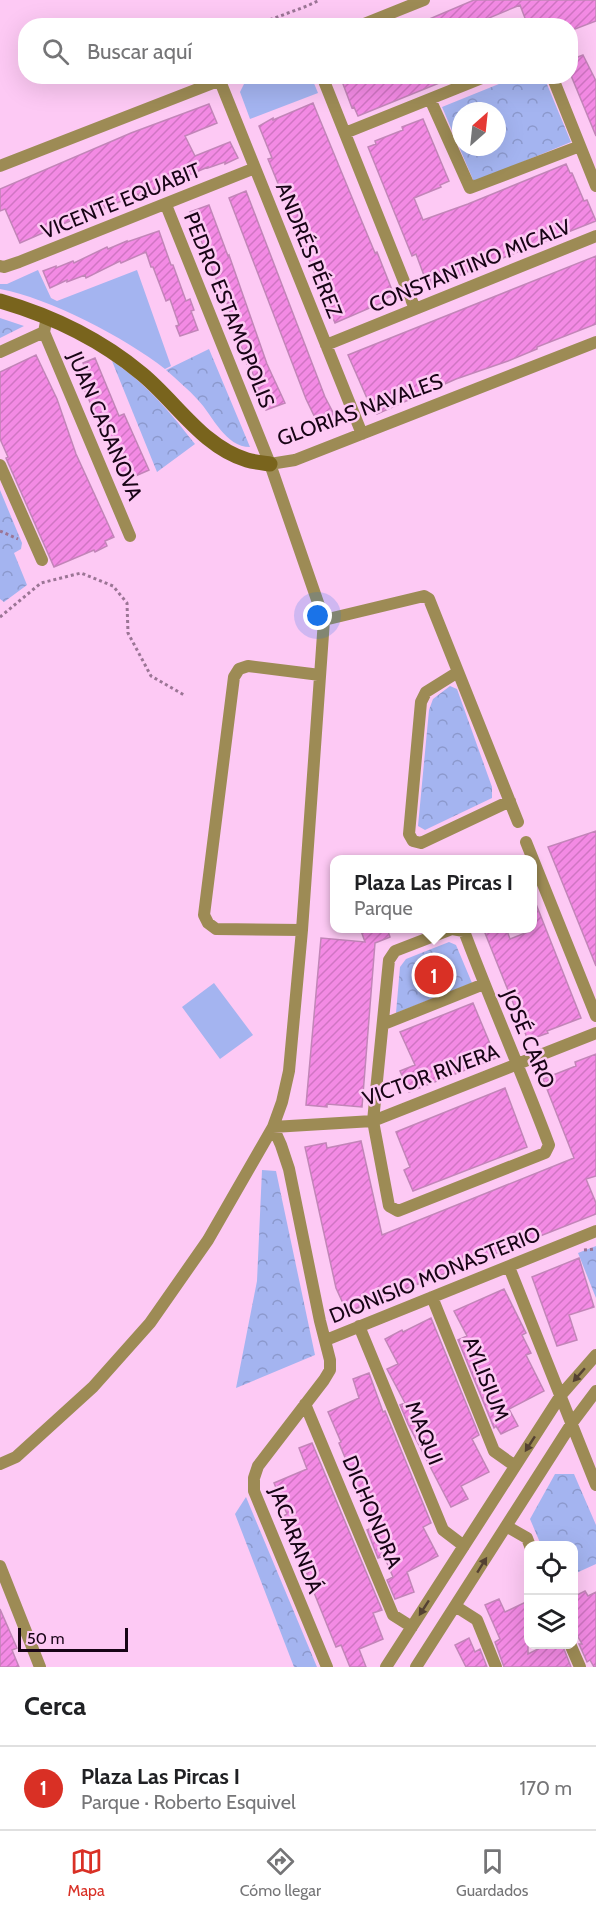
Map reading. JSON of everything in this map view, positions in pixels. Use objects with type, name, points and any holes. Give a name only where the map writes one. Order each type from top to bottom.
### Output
[{"type":"street","points":[[379,18],[424,0]]},
{"type":"street","points":[[0,166],[212,84]]},
{"type":"street","name":"ANDRÉS PÉREZ","points":[[227,84],[255,168],[362,434]]},
{"type":"street","points":[[325,84],[415,309]]},
{"type":"street","points":[[345,133],[467,84]]},
{"type":"street","points":[[555,84],[596,186]]},
{"type":"street","points":[[430,99],[470,188],[580,146]]},
{"type":"street","name":"VICENTE EQUABIT","points":[[0,266],[4,267],[19,262],[255,168]]},
{"type":"street","name":"PEDRO ESTAMOPOLIS","points":[[166,205],[270,464],[324,620]]},
{"type":"street","name":"CONSTANTINO MICALV","points":[[326,345],[596,236]]},
{"type":"street","name":"GLORIAS NAVALES","points":[[0,301],[46,324],[87,336],[124,360],[158,387],[211,441],[247,460],[270,464],[295,460],[596,342]]},
{"type":"street","points":[[0,352],[46,324]]},
{"type":"street","name":"JUAN CASANOVA","points":[[46,324],[130,536]]},
{"type":"street","points":[[0,465],[42,560]]},
{"type":"street","points":[[0,1464],[16,1457],[93,1387],[150,1323],[208,1240],[273,1127],[289,1071],[302,930],[324,620],[424,596],[429,599],[518,822]]},
{"type":"street","points":[[302,930],[216,929],[208,923],[204,915],[234,677],[239,669],[248,666],[321,675]]},
{"type":"street","points":[[458,672],[426,692],[421,702],[409,834],[413,841],[421,843],[510,801]]},
{"type":"street","points":[[526,842],[531,855]]},
{"type":"street","points":[[537,869],[596,1016]]},
{"type":"street","name":"JOSÉ CARO","points":[[442,933],[395,951],[389,960],[373,1121],[389,1206],[398,1211],[545,1153],[549,1145],[465,933]]},
{"type":"street","points":[[384,1024],[484,984]]},
{"type":"street","name":"VICTOR RIVERA","points":[[273,1127],[373,1121],[596,1033]]},
{"type":"street","name":"DIONISIO MONASTERIO","points":[[273,1127],[289,1169],[320,1321],[326,1340],[596,1231]]},
{"type":"street","points":[[510,1267],[596,1485]]},
{"type":"street","name":"AYLISIUM","points":[[432,1297],[494,1451],[515,1466]]},
{"type":"street","name":"MAQUI","points":[[359,1326],[443,1530],[464,1546]]},
{"type":"street","name":"JACARANDÁ","points":[[326,1340],[330,1370],[258,1467],[254,1478],[254,1491],[327,1667]]},
{"type":"street","points":[[386,1667],[561,1395],[596,1354]]},
{"type":"street","points":[[416,1667],[572,1423],[596,1391]]},
{"type":"street","name":"DICHONDRA","points":[[306,1404],[393,1615],[412,1627]]},
{"type":"street","points":[[506,1526],[528,1541]]},
{"type":"street","points":[[0,1566],[40,1667]]},
{"type":"street","points":[[455,1606],[477,1620],[496,1667]]},
{"type":"street","points":[[572,1649],[580,1667]]},
{"type":"path","points":[[274,18],[320,0]]},
{"type":"path","points":[[0,617],[41,583],[81,573],[113,586],[127,603],[128,633],[151,676],[184,696]]},
{"type":"green space","points":[[244,84],[314,84],[318,93],[250,119],[240,92]]},
{"type":"green space","points":[[499,84],[547,84],[571,142],[474,182],[463,156],[506,156],[506,102],[454,102]]},
{"type":"green space","points":[[452,103],[452,130],[442,107]]},
{"type":"green space","points":[[38,270],[51,298],[57,301],[137,270],[171,366],[165,369],[109,332],[63,310],[0,289],[0,284],[7,284]]},
{"type":"green space","points":[[0,318],[24,326],[0,338]]},
{"type":"green space","points":[[209,349],[250,447],[233,442],[220,430],[198,400],[166,370]]},
{"type":"green space","points":[[112,361],[157,399],[195,444],[157,472]]},
{"type":"green space","points":[[0,490],[22,543],[21,549],[14,553],[27,585],[4,602],[0,599]]},
{"type":"green space","points":[[450,686],[457,689],[492,787],[492,798],[425,830],[418,826],[429,710],[433,699]]},
{"type":"green space","points":[[449,942],[456,945],[472,983],[396,1013],[400,967],[406,959]]},
{"type":"green space","points":[[214,983],[253,1035],[220,1059],[182,1007]]},
{"type":"green space","points":[[262,1170],[276,1171],[315,1355],[236,1388],[257,1281]]},
{"type":"green space","points":[[596,1246],[596,1298],[578,1253]]},
{"type":"green space","points":[[555,1474],[574,1474],[596,1525],[596,1564],[578,1572],[578,1541],[539,1541],[530,1519]]},
{"type":"green space","points":[[246,1497],[317,1667],[294,1667],[235,1514]]},
{"type":"building","points":[[474,0],[596,0],[596,21],[578,28],[578,18],[525,18],[520,5],[489,18],[432,18]]},
{"type":"building","points":[[583,55],[596,81],[596,136],[575,84],[578,84],[578,57]]},
{"type":"building","points":[[343,84],[437,84],[358,116],[354,107],[352,108]]},
{"type":"building","points":[[313,103],[394,295],[385,299],[386,301],[335,323],[268,159],[272,158],[259,126],[273,118],[273,120]]},
{"type":"building","points":[[209,104],[217,123],[185,136],[195,156],[230,142],[238,158],[225,164],[225,162],[208,167],[139,196],[138,194],[105,208],[104,206],[20,243],[5,209],[0,211],[0,189],[131,133]]},
{"type":"building","points":[[423,119],[449,181],[440,185],[441,187],[414,198],[423,220],[566,164],[584,201],[587,200],[596,221],[432,286],[428,277],[425,278],[416,254],[412,256],[368,147],[376,144],[375,141],[403,130],[402,127]]},
{"type":"building","points":[[246,191],[325,397],[338,422],[320,428],[306,399],[229,198]]},
{"type":"building","points":[[209,205],[267,364],[285,403],[266,410],[249,363],[247,364],[224,294],[222,294],[190,212]]},
{"type":"building","points":[[159,231],[186,301],[190,299],[194,310],[191,311],[198,330],[180,336],[176,326],[179,325],[170,299],[166,301],[146,252],[121,263],[120,261],[86,278],[85,275],[67,282],[67,280],[50,288],[43,271],[73,261],[74,263],[107,247],[108,249]]},
{"type":"building","points":[[596,256],[596,324],[508,361],[456,379],[377,414],[373,404],[370,405],[348,355]]},
{"type":"building","points":[[36,355],[57,399],[76,454],[114,537],[105,541],[107,546],[95,552],[94,550],[54,567],[6,458],[8,457],[0,439],[0,372]]},
{"type":"building","points":[[95,358],[119,416],[124,414],[149,470],[124,481],[77,372],[85,368],[83,363]]},
{"type":"building","points":[[596,831],[596,966],[548,847]]},
{"type":"building","points":[[537,907],[581,1018],[528,1040],[485,933],[508,933],[510,939],[525,933],[537,933]]},
{"type":"building","points":[[362,933],[389,933],[390,937],[375,943],[362,1107],[306,1105],[321,938],[365,942]]},
{"type":"building","points":[[473,1003],[496,1058],[409,1092],[400,1071],[415,1065],[400,1032]]},
{"type":"building","points":[[596,1054],[596,1176],[586,1179],[596,1203],[596,1214],[347,1312],[336,1288],[305,1147],[326,1143],[327,1148],[361,1141],[382,1235],[574,1158],[543,1079],[576,1066],[575,1062]]},
{"type":"building","points":[[505,1088],[527,1147],[413,1191],[404,1170],[410,1167],[396,1132]]},
{"type":"building","points":[[579,1258],[594,1307],[569,1315],[577,1340],[557,1346],[532,1277]]},
{"type":"building","points":[[504,1289],[526,1333],[522,1335],[531,1353],[526,1355],[544,1391],[509,1409],[518,1426],[501,1434],[496,1426],[494,1428],[458,1340],[467,1336],[454,1311]]},
{"type":"building","points":[[431,1318],[479,1435],[472,1439],[489,1472],[461,1486],[468,1499],[451,1507],[408,1424],[400,1405],[405,1403],[387,1369],[398,1364],[385,1339]]},
{"type":"building","points":[[369,1373],[383,1412],[385,1411],[431,1523],[423,1527],[438,1556],[407,1572],[414,1592],[395,1599],[387,1580],[393,1577],[384,1556],[378,1558],[367,1530],[374,1527],[328,1412],[359,1398],[353,1379]]},
{"type":"building","points":[[312,1443],[382,1610],[373,1613],[383,1639],[359,1649],[366,1667],[350,1667],[341,1645],[336,1647],[283,1516],[287,1514],[274,1483],[307,1469],[299,1448]]},
{"type":"building","points":[[585,1591],[588,1596],[596,1592],[596,1667],[590,1660],[587,1662],[579,1644],[582,1644],[578,1637],[578,1594]]},
{"type":"building","points":[[499,1599],[505,1612],[524,1603],[524,1649],[528,1649],[528,1654],[538,1649],[564,1649],[571,1667],[504,1667],[495,1642],[500,1639],[485,1605]]},
{"type":"building","points":[[0,1609],[17,1648],[12,1650],[19,1667],[0,1667]]},
{"type":"building","points":[[469,1638],[475,1652],[480,1649],[487,1667],[466,1667],[455,1645]]},
{"type":"place","name":"Plaza Las Pircas I","points":[[434,975]]}]
